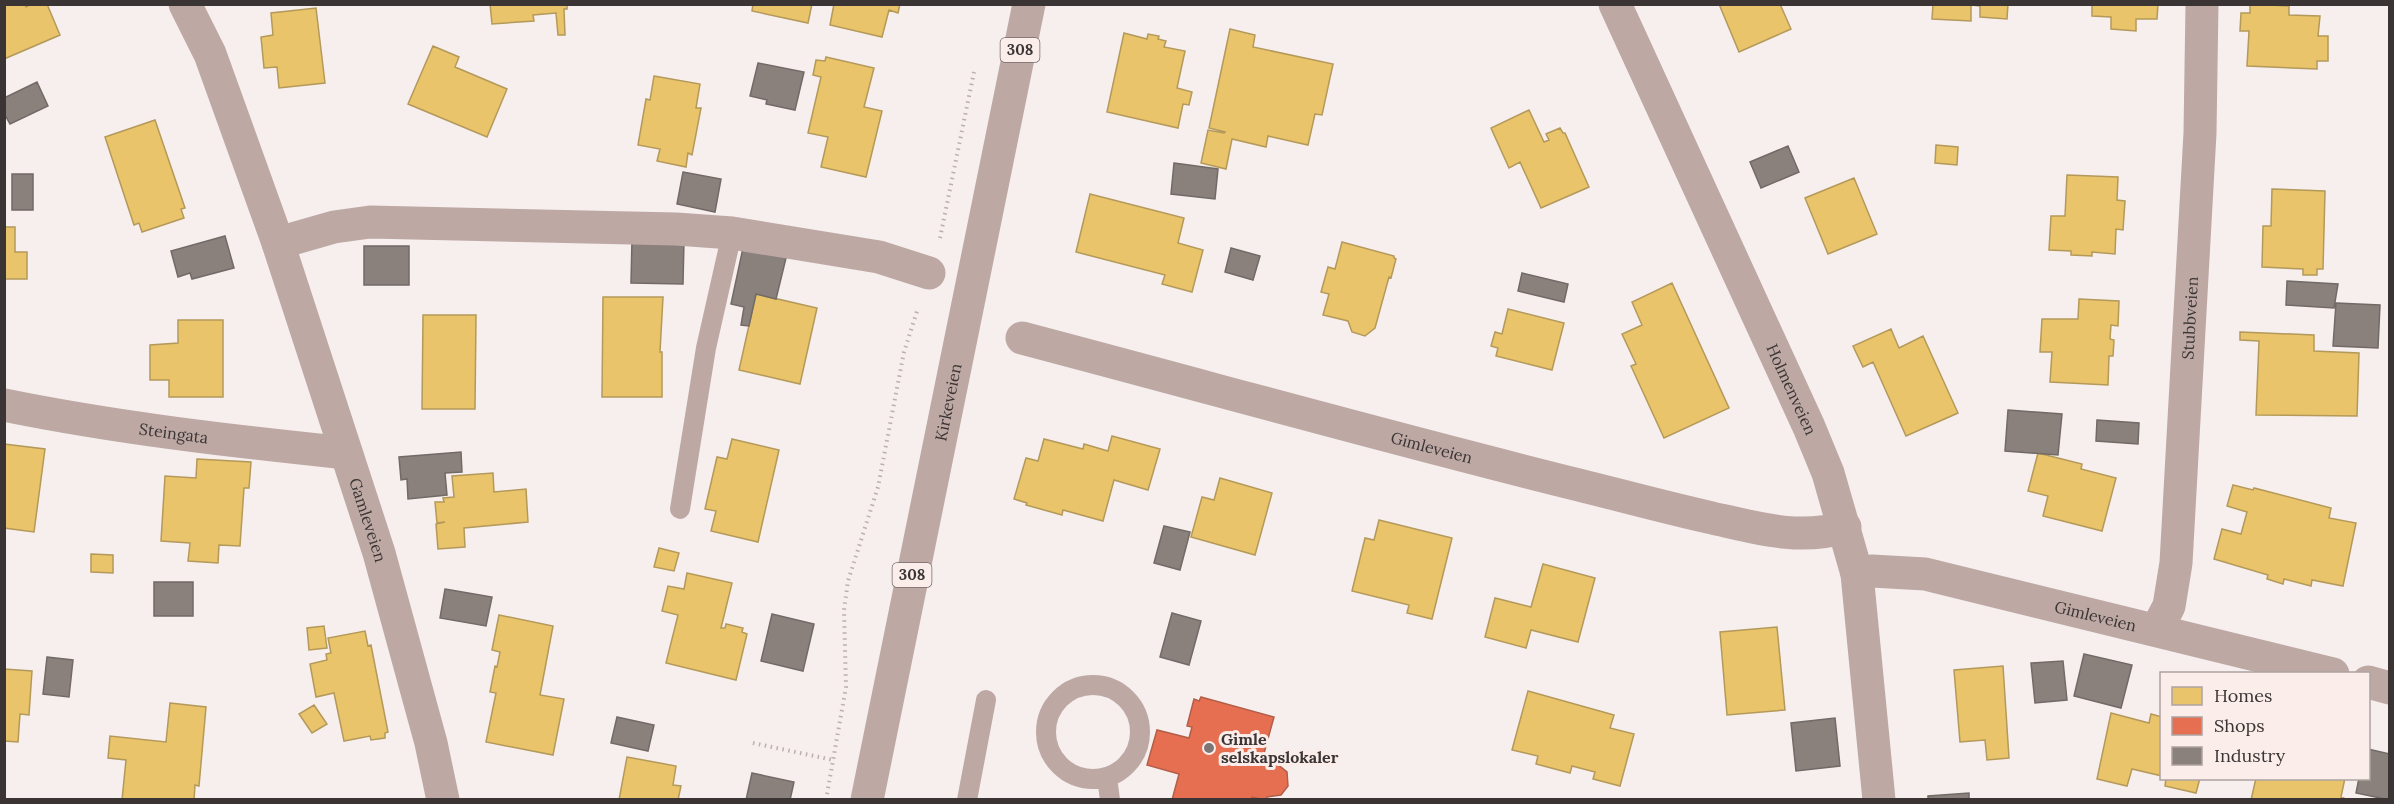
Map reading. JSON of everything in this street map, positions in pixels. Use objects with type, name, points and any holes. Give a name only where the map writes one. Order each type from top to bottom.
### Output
[{"type":"main road","name":"Kirkeveien","points":[[867,800],[1029,4]]},
{"type":"street","name":"Gamleveien","points":[[185,4],[210,54],[278,243],[379,553],[430,743],[442,800]]},
{"type":"street","name":"Holmenveien","points":[[1616,4],[1828,473],[1857,574],[1880,800]]},
{"type":"street","name":"Stubbveien","points":[[2157,629],[2169,606],[2176,563],[2200,134],[2202,4]]},
{"type":"street","points":[[278,243],[334,227],[370,222],[676,229],[732,233],[879,257],[929,273]]},
{"type":"street","name":"Gimleveien","points":[[1022,338],[1405,442],[1684,512],[1783,533],[1826,533],[1845,527]]},
{"type":"street","name":"Steingata","points":[[4,405],[169,433],[346,453]]},
{"type":"street","name":"Gimleveien","points":[[1857,574],[1872,571],[1925,574],[2325,672]]},
{"type":"street","points":[[2370,683],[2390,688]]},
{"type":"lane","points":[[680,509],[706,348],[732,233]]},
{"type":"lane","points":[[1087,685],[1104,685],[1120,693],[1132,705],[1139,721],[1140,739],[1133,756],[1122,769],[1107,777],[1090,779],[1073,775],[1058,764],[1049,750],[1045,733],[1048,716],[1056,701],[1070,690],[1087,685]]},
{"type":"lane","points":[[967,800],[986,700]]},
{"type":"lane","points":[[1107,777],[1110,800]]},
{"type":"path","points":[[825,800],[846,687],[844,610],[848,580],[878,487],[904,352],[940,238],[976,65]]},
{"type":"path","points":[[753,743],[834,760]]},
{"type":"building: Homes","points":[[4,4],[25,4],[26,7],[31,4],[47,4],[60,35],[4,59]]},
{"type":"building: Homes","points":[[490,4],[567,4],[567,9],[564,9],[565,35],[558,35],[556,13],[533,15],[534,21],[492,24]]},
{"type":"building: Homes","points":[[753,4],[812,4],[808,23],[752,11]]},
{"type":"building: Homes","points":[[834,4],[900,4],[898,13],[889,10],[882,37],[830,25]]},
{"type":"building: Homes","points":[[1719,4],[1780,4],[1791,29],[1739,52]]},
{"type":"building: Homes","points":[[1933,4],[2008,4],[2007,19],[1980,17],[1980,6],[1971,5],[1971,21],[1932,19]]},
{"type":"building: Homes","points":[[2092,4],[2158,4],[2157,19],[2136,19],[2136,31],[2111,29],[2111,17],[2092,16]]},
{"type":"building: Homes","points":[[2250,4],[2289,6],[2289,15],[2320,16],[2318,36],[2328,36],[2328,61],[2317,61],[2317,69],[2247,66],[2249,31],[2240,31],[2241,13],[2250,13]]},
{"type":"building: Homes","points":[[316,8],[325,83],[279,88],[277,67],[264,68],[261,37],[273,35],[271,13]]},
{"type":"building: Homes","points":[[1230,29],[1255,35],[1253,47],[1333,64],[1322,115],[1315,114],[1308,145],[1268,136],[1266,147],[1232,139],[1226,169],[1201,163],[1208,130],[1225,132],[1209,128]]},
{"type":"building: Homes","points":[[1124,33],[1147,39],[1148,34],[1159,36],[1158,39],[1166,41],[1164,47],[1185,51],[1177,88],[1192,92],[1189,105],[1183,104],[1178,128],[1107,112]]},
{"type":"building: Homes","points":[[433,46],[459,57],[455,67],[507,89],[487,137],[408,104]]},
{"type":"building: Homes","points":[[826,57],[874,68],[864,107],[882,111],[866,177],[821,167],[828,137],[808,133],[821,77],[813,75],[816,60],[825,61]]},
{"type":"building: Homes","points":[[654,76],[700,84],[696,108],[701,108],[692,155],[688,153],[686,167],[657,161],[660,149],[638,145],[646,99],[650,100]]},
{"type":"building: Homes","points":[[1529,110],[1544,142],[1549,140],[1546,134],[1560,128],[1565,133],[1589,187],[1541,208],[1520,162],[1509,168],[1491,128]]},
{"type":"building: Homes","points":[[155,120],[185,208],[181,209],[184,218],[142,232],[139,223],[134,225],[105,137]]},
{"type":"building: Homes","points":[[1936,145],[1958,147],[1957,165],[1935,163]]},
{"type":"building: Homes","points":[[2067,175],[2118,177],[2117,200],[2125,201],[2123,230],[2116,229],[2115,254],[2092,252],[2092,256],[2071,255],[2071,251],[2049,250],[2051,216],[2065,216]]},
{"type":"building: Homes","points":[[1854,178],[1877,234],[1828,254],[1805,198]]},
{"type":"building: Homes","points":[[2272,189],[2325,191],[2323,269],[2317,269],[2317,275],[2303,275],[2303,269],[2262,267],[2263,226],[2271,226]]},
{"type":"building: Homes","points":[[1090,194],[1184,218],[1178,243],[1203,250],[1192,292],[1162,284],[1165,275],[1076,252]]},
{"type":"building: Homes","points":[[4,227],[15,227],[15,252],[27,252],[27,279],[4,279]]},
{"type":"building: Homes","points":[[1342,242],[1394,256],[1396,259],[1375,328],[1365,336],[1352,332],[1348,321],[1323,315],[1329,294],[1321,292],[1328,267],[1335,269]]},
{"type":"building: Homes","points":[[1672,283],[1729,408],[1664,438],[1631,366],[1636,364],[1622,334],[1642,325],[1632,302]]},
{"type":"building: Homes","points":[[756,294],[817,308],[800,384],[739,370]]},
{"type":"building: Homes","points":[[603,297],[663,297],[660,352],[662,352],[662,397],[602,397]]},
{"type":"building: Homes","points":[[2079,299],[2119,301],[2118,326],[2111,325],[2110,339],[2114,340],[2113,356],[2109,356],[2108,385],[2050,382],[2052,352],[2040,352],[2042,319],[2078,319]]},
{"type":"building: Homes","points":[[1508,309],[1564,323],[1552,370],[1496,356],[1498,348],[1491,346],[1495,332],[1502,334]]},
{"type":"building: Homes","points":[[423,315],[476,315],[475,409],[422,409]]},
{"type":"building: Homes","points":[[178,320],[223,320],[223,397],[169,397],[169,380],[150,380],[150,345],[178,343]]},
{"type":"building: Homes","points":[[1891,329],[1899,348],[1923,336],[1958,413],[1906,436],[1873,362],[1863,367],[1853,346]]},
{"type":"building: Homes","points":[[2240,332],[2314,335],[2314,351],[2359,353],[2357,416],[2256,415],[2259,341],[2240,340]]},
{"type":"building: Homes","points":[[1112,436],[1160,449],[1148,490],[1114,480],[1103,521],[1063,510],[1062,515],[1026,505],[1027,503],[1014,499],[1026,458],[1038,461],[1044,439],[1083,449],[1084,444],[1108,451]]},
{"type":"building: Homes","points":[[732,439],[779,450],[758,542],[711,531],[716,511],[705,509],[717,457],[727,459]]},
{"type":"building: Homes","points":[[4,444],[45,449],[34,532],[4,528]]},
{"type":"building: Homes","points":[[2038,453],[2082,464],[2081,469],[2116,478],[2102,531],[2043,516],[2048,496],[2028,491]]},
{"type":"building: Homes","points":[[197,459],[251,462],[249,488],[244,488],[240,546],[219,545],[218,563],[188,561],[190,543],[161,541],[165,476],[196,478]]},
{"type":"building: Homes","points":[[493,473],[494,492],[526,489],[528,522],[464,528],[465,547],[438,549],[436,524],[445,522],[437,523],[435,502],[444,502],[443,498],[454,497],[452,476]]},
{"type":"building: Homes","points":[[1220,478],[1272,493],[1255,555],[1191,537],[1202,497],[1214,500]]},
{"type":"building: Homes","points":[[2233,485],[2253,490],[2254,488],[2331,508],[2329,518],[2356,523],[2343,586],[2312,580],[2311,586],[2284,579],[2283,584],[2267,579],[2268,575],[2214,559],[2222,529],[2241,534],[2247,512],[2227,506]]},
{"type":"building: Homes","points":[[1379,520],[1452,538],[1432,619],[1407,613],[1409,605],[1352,591],[1365,538],[1374,540]]},
{"type":"building: Homes","points":[[659,548],[679,553],[674,571],[654,567]]},
{"type":"building: Homes","points":[[91,554],[113,555],[113,573],[91,572]]},
{"type":"building: Homes","points":[[1543,564],[1595,578],[1578,642],[1531,630],[1526,648],[1485,637],[1495,598],[1531,607]]},
{"type":"building: Homes","points":[[687,573],[732,583],[721,628],[725,628],[726,624],[743,628],[742,632],[747,634],[736,680],[666,663],[678,615],[662,611],[668,586],[684,589]]},
{"type":"building: Homes","points":[[499,615],[553,626],[540,695],[564,699],[553,755],[486,742],[496,693],[490,692],[500,652],[492,650]]},
{"type":"building: Homes","points":[[324,626],[327,648],[309,650],[307,628]]},
{"type":"building: Homes","points":[[1777,627],[1785,710],[1727,715],[1720,632]]},
{"type":"building: Homes","points":[[365,631],[368,646],[371,645],[388,732],[385,733],[385,738],[371,740],[370,736],[344,741],[334,693],[316,697],[310,664],[327,660],[326,654],[331,653],[328,638]]},
{"type":"building: Homes","points":[[2003,666],[2009,758],[1987,760],[1985,740],[1960,742],[1954,670]]},
{"type":"building: Homes","points":[[4,669],[32,671],[29,715],[20,714],[18,742],[4,741]]},
{"type":"building: Homes","points":[[1528,691],[1614,715],[1610,728],[1634,734],[1620,786],[1593,779],[1595,772],[1572,766],[1570,773],[1536,764],[1538,756],[1512,750]]},
{"type":"building: Homes","points":[[170,703],[206,707],[199,786],[195,785],[194,800],[122,800],[126,760],[108,758],[110,736],[166,742]]},
{"type":"building: Homes","points":[[314,705],[327,724],[312,733],[299,714]]},
{"type":"building: Homes","points":[[2111,713],[2149,723],[2151,714],[2160,716],[2160,776],[2132,769],[2127,786],[2097,779]]},
{"type":"building: Homes","points":[[627,757],[676,766],[673,785],[681,786],[678,800],[619,800]]},
{"type":"building: Homes","points":[[2166,780],[2199,780],[2196,793],[2165,786]]},
{"type":"building: Homes","points":[[2256,780],[2345,780],[2341,797],[2348,800],[2251,800]]},
{"type":"building: Shops","name":"Gimle selskapslokaler","points":[[1201,697],[1274,717],[1263,757],[1277,761],[1276,763],[1287,772],[1288,786],[1281,795],[1267,797],[1266,800],[1252,797],[1251,800],[1172,800],[1179,774],[1147,765],[1157,730],[1189,738],[1192,727],[1187,726],[1194,699],[1199,701]]},
{"type":"building: Industry","points":[[758,63],[804,72],[795,110],[766,104],[767,100],[750,96]]},
{"type":"building: Industry","points":[[37,82],[48,106],[10,124],[4,113],[4,98]]},
{"type":"building: Industry","points":[[1788,146],[1799,172],[1761,188],[1750,162]]},
{"type":"building: Industry","points":[[1174,163],[1218,169],[1215,199],[1171,194]]},
{"type":"building: Industry","points":[[683,172],[721,179],[715,212],[677,204]]},
{"type":"building: Industry","points":[[12,174],[33,174],[33,210],[12,210]]},
{"type":"building: Industry","points":[[225,236],[234,268],[192,279],[190,273],[178,277],[171,251]]},
{"type":"building: Industry","points":[[632,238],[684,240],[683,284],[631,283]]},
{"type":"building: Industry","points":[[364,246],[409,246],[409,285],[364,285]]},
{"type":"building: Industry","points":[[743,248],[786,258],[776,299],[756,294],[749,326],[741,325],[744,307],[731,304]]},
{"type":"building: Industry","points":[[1231,248],[1260,256],[1253,280],[1225,272]]},
{"type":"building: Industry","points":[[1522,273],[1568,284],[1564,302],[1518,291]]},
{"type":"building: Industry","points":[[2287,281],[2338,284],[2334,308],[2286,305]]},
{"type":"building: Industry","points":[[2336,303],[2380,305],[2378,348],[2333,346]]},
{"type":"building: Industry","points":[[2008,410],[2062,414],[2058,455],[2005,451]]},
{"type":"building: Industry","points":[[2097,420],[2139,423],[2138,444],[2096,441]]},
{"type":"building: Industry","points":[[461,452],[462,472],[445,473],[447,495],[408,499],[407,479],[401,480],[399,457]]},
{"type":"building: Industry","points":[[1164,526],[1190,532],[1180,570],[1154,563]]},
{"type":"building: Industry","points":[[154,582],[193,582],[193,616],[154,616]]},
{"type":"building: Industry","points":[[445,589],[492,597],[486,626],[440,618]]},
{"type":"building: Industry","points":[[1172,613],[1201,621],[1189,665],[1160,657]]},
{"type":"building: Industry","points":[[772,614],[814,624],[803,671],[761,661]]},
{"type":"building: Industry","points":[[2084,654],[2132,665],[2121,708],[2074,696]]},
{"type":"building: Industry","points":[[47,657],[73,660],[69,697],[43,694]]},
{"type":"building: Industry","points":[[2063,661],[2067,700],[2035,703],[2031,663]]},
{"type":"building: Industry","points":[[617,717],[654,725],[648,751],[611,743]]},
{"type":"building: Industry","points":[[1835,718],[1840,766],[1796,771],[1791,723]]},
{"type":"building: Industry","points":[[2370,749],[2390,754],[2390,800],[2356,793],[2359,780],[2370,780]]},
{"type":"building: Industry","points":[[752,773],[794,782],[790,800],[746,800]]},
{"type":"building: Industry","points":[[1969,793],[1969,800],[1928,800],[1928,796]]},
{"type":"place","name":"Gimle selskapslokaler","points":[[1209,748]]}]
